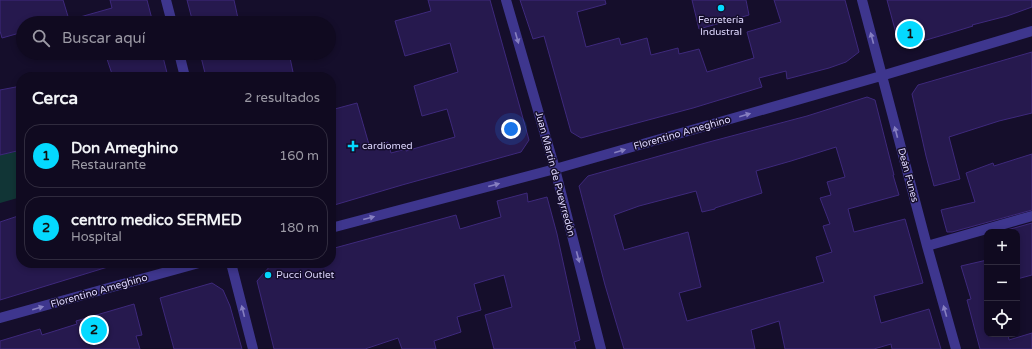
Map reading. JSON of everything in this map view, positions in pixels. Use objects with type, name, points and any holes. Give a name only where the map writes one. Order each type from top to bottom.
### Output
[{"type":"street","points":[[166,0],[170,16]]},
{"type":"street","name":"Juan Martín de Pueyrredón","points":[[506,0],[555,169],[601,349]]},
{"type":"street","name":"Deán Funes","points":[[862,0],[881,76],[956,349]]},
{"type":"street","name":"Florentino Ameghino","points":[[336,227],[555,169],[881,76],[1032,31]]},
{"type":"street","points":[[181,60],[184,72]]},
{"type":"street","points":[[927,246],[1032,216]]},
{"type":"street","name":"Florentino Ameghino","points":[[0,318],[181,268]]},
{"type":"street","points":[[232,268],[253,349]]},
{"type":"green space","points":[[16,151],[16,198],[0,203],[0,155]]},
{"type":"building","points":[[0,0],[63,0],[68,16],[16,16],[16,34],[2,38],[0,31]]},
{"type":"building","points":[[110,0],[147,0],[151,16],[84,16],[112,8]]},
{"type":"building","points":[[187,0],[234,0],[237,16],[191,16]]},
{"type":"building","points":[[428,0],[490,0],[529,140],[521,152],[336,205],[336,109],[357,103],[370,148],[388,142],[391,153],[406,149],[406,151],[455,137],[447,109],[422,116],[414,86],[458,72],[450,43],[405,56],[395,21],[431,11]]},
{"type":"building","points":[[520,0],[605,0],[606,4],[577,12],[586,47],[619,38],[621,45],[647,38],[651,55],[678,48],[679,54],[699,49],[707,72],[754,58],[747,32],[781,22],[774,0],[845,0],[859,52],[846,62],[829,68],[787,79],[786,71],[759,78],[762,87],[693,108],[581,138],[571,132],[544,36],[533,39]]},
{"type":"building","name":"Ferretería Industral","points":[[692,0],[746,0],[749,15],[699,29]]},
{"type":"building","points":[[887,0],[1032,0],[1032,7],[1007,16],[972,25],[973,26],[909,45],[897,37]]},
{"type":"building","points":[[1032,52],[1032,113],[999,121],[949,137],[960,179],[934,186],[912,94],[918,85]]},
{"type":"building","points":[[107,60],[164,60],[167,72],[111,72]]},
{"type":"building","points":[[202,60],[290,60],[293,72],[205,72]]},
{"type":"building","points":[[16,87],[16,151],[0,155],[0,90]]},
{"type":"building","points":[[867,97],[875,100],[899,195],[848,209],[854,232],[905,219],[923,283],[874,296],[881,323],[929,309],[941,349],[892,349],[891,344],[874,349],[785,349],[779,321],[751,330],[755,349],[624,349],[605,285],[579,186],[588,176],[807,116]],"holes":[[[836,147],[845,177],[827,182],[831,195],[820,198],[830,224],[823,226],[832,252],[816,257],[824,282],[687,321],[679,293],[701,287],[688,232],[624,250],[614,215],[639,206],[696,191],[702,212],[715,209],[762,193],[756,171]]]},
{"type":"building","points":[[1032,154],[1032,210],[952,232],[947,232],[941,210],[975,202],[966,173],[993,163],[994,166]]},
{"type":"building","points":[[527,193],[528,202],[547,197],[557,234],[580,340],[574,342],[576,349],[494,349],[485,315],[512,307],[504,275],[474,284],[481,310],[457,317],[461,332],[434,341],[436,349],[402,349],[398,338],[365,349],[274,349],[257,281],[268,268],[336,268],[336,248],[456,215],[460,229],[501,217],[497,201]]},
{"type":"building","points":[[16,217],[16,268],[104,268],[0,300],[0,222]]},
{"type":"building","points":[[1032,223],[1032,275],[1020,278],[1020,229],[1011,229]]},
{"type":"building","points":[[984,261],[984,337],[1008,337],[1009,340],[1032,333],[1032,349],[980,349],[967,300],[971,299],[961,266]]},
{"type":"building","points":[[212,283],[223,290],[230,306],[242,349],[174,349],[160,298]]},
{"type":"building","points":[[134,304],[142,335],[136,336],[140,349],[0,349],[0,341],[40,329],[42,335],[77,324],[76,321]]},
{"type":"place","name":"Ferretería Industral","points":[[721,8]]},
{"type":"place","name":"Don Ameghino","points":[[910,34]]},
{"type":"place","name":"cardiomed","points":[[353,146]]},
{"type":"place","name":"Pucci Outlet","points":[[268,275]]},
{"type":"place","name":"centro medico SERMED","points":[[94,330]]}]
